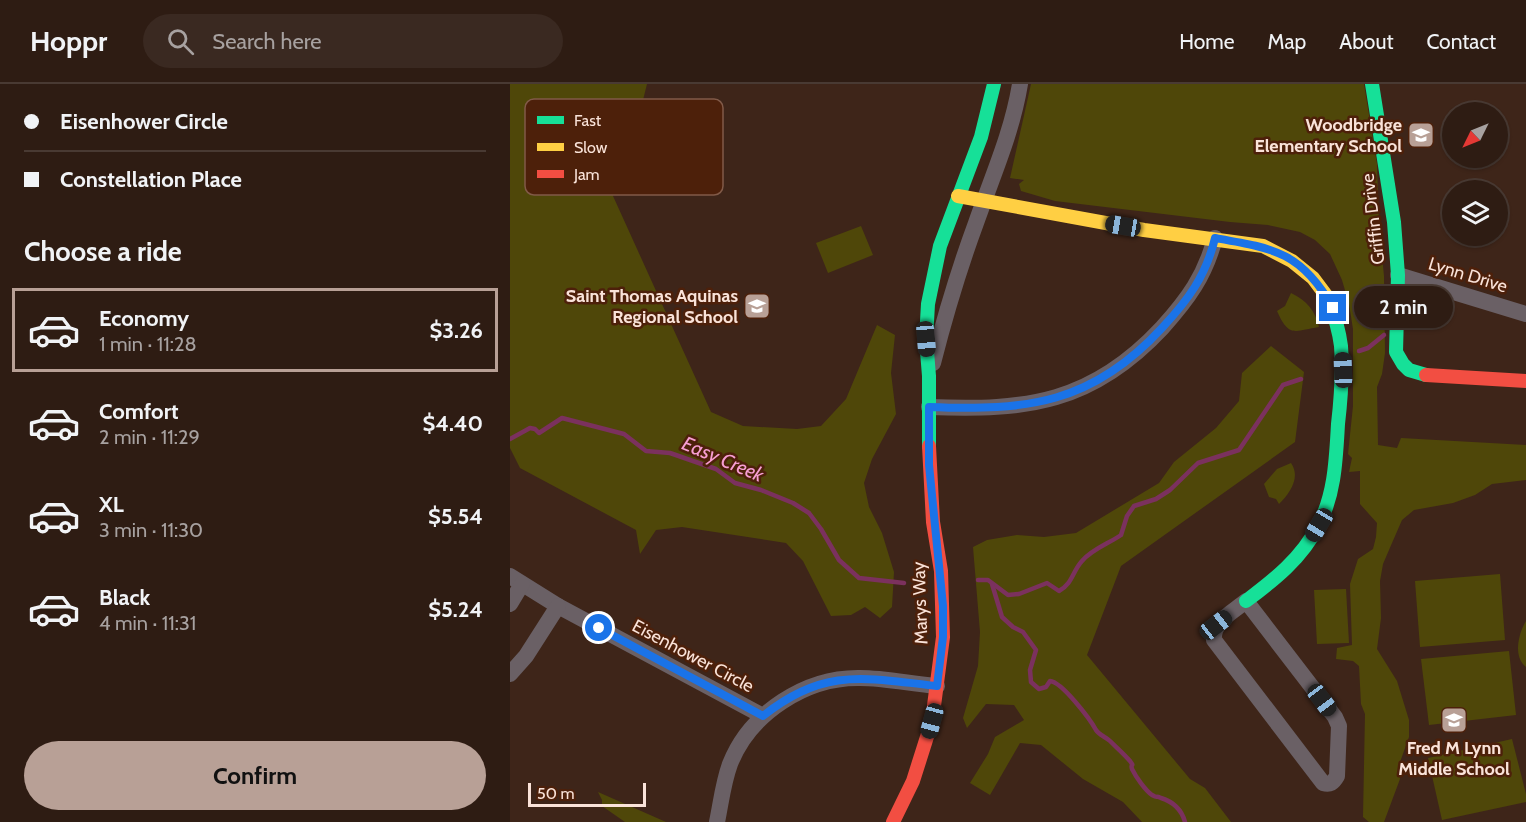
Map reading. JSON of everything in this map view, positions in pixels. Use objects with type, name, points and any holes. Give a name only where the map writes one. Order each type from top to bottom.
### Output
[{"type":"street","name":"Marys Way","points":[[898,820],[932,721],[941,653],[943,615],[941,572],[933,522],[929,465],[929,376],[926,339],[928,304],[940,246],[981,137],[994,84]]},
{"type":"street","name":"Marys Way","points":[[929,376],[948,302],[1004,148],[1020,84]]},
{"type":"street","name":"Griffin Drive","points":[[1372,84],[1394,222],[1398,275],[1396,351],[1400,362],[1407,370],[1416,374],[1526,381]]},
{"type":"street","points":[[958,196],[1144,230],[1263,246],[1279,252],[1309,273],[1325,293],[1337,321],[1343,370],[1334,467],[1328,502],[1319,525],[1291,566],[1246,601],[1216,625],[1213,632],[1214,640],[1323,783],[1328,785],[1334,783],[1337,776],[1339,726],[1335,717],[1246,601]]},
{"type":"street","points":[[929,407],[969,409],[1037,403],[1082,389],[1108,375],[1147,344],[1193,292],[1204,270],[1215,238]]},
{"type":"street","name":"Lynn Drive","points":[[1398,275],[1526,314]]},
{"type":"street","points":[[510,604],[516,580]]},
{"type":"street","name":"Eisenhower Circle","points":[[516,580],[558,606],[763,716]]},
{"type":"street","points":[[510,674],[526,656],[558,606]]},
{"type":"street","name":"Eisenhower Circle","points":[[717,822],[731,762],[751,730],[780,702],[821,683],[843,679],[861,678],[937,686]]},
{"type":"shaded area","points":[[510,84],[647,84],[643,99],[525,99],[525,195],[613,195],[711,412],[743,426],[797,429],[821,426],[846,399],[877,325],[895,335],[891,373],[896,414],[872,459],[864,483],[869,507],[882,533],[894,572],[892,607],[880,618],[865,607],[851,615],[831,616],[803,561],[786,543],[682,527],[656,530],[640,554],[636,530],[520,468],[510,448]]},
{"type":"shaded area","points":[[1031,84],[1364,84],[1377,164],[1379,225],[1384,276],[1385,353],[1382,374],[1377,387],[1378,445],[1397,448],[1401,438],[1526,445],[1526,480],[1492,484],[1475,495],[1453,503],[1414,510],[1402,520],[1383,564],[1380,581],[1381,618],[1377,649],[1397,681],[1409,720],[1409,737],[1399,765],[1400,779],[1384,822],[1369,822],[1363,817],[1365,714],[1361,704],[1359,666],[1353,661],[1336,659],[1337,648],[1352,645],[1350,584],[1358,559],[1373,549],[1377,523],[1360,504],[1360,471],[1349,472],[1352,458],[1348,454],[1353,406],[1353,329],[1342,280],[1330,254],[1315,240],[1300,232],[1268,225],[1055,201],[1021,191],[1019,184],[1024,180],[1010,178]]},
{"type":"shaded area","points":[[861,226],[873,255],[828,273],[816,243]]},
{"type":"shaded area","points":[[1291,293],[1310,307],[1319,327],[1293,331],[1285,325],[1277,311],[1285,306]]},
{"type":"shaded area","points":[[1271,346],[1304,372],[1295,442],[1121,566],[1087,655],[1190,779],[1205,788],[1231,822],[1142,822],[1123,802],[1083,779],[1041,745],[1020,743],[990,795],[970,783],[988,754],[995,737],[1024,720],[1014,705],[986,704],[967,728],[963,718],[978,666],[980,632],[973,547],[987,540],[1017,535],[1044,537],[1076,533],[1159,483],[1174,462],[1216,428],[1239,401],[1242,373]]},
{"type":"shaded area","points":[[1291,463],[1295,474],[1293,485],[1279,504],[1276,499],[1269,497],[1264,484],[1277,469]]},
{"type":"shaded area","points":[[1500,574],[1505,640],[1420,647],[1415,581]]},
{"type":"shaded area","points":[[1346,589],[1349,643],[1317,644],[1314,590]]},
{"type":"shaded area","points":[[1526,621],[1526,667],[1519,657],[1518,645]]},
{"type":"shaded area","points":[[1509,651],[1516,715],[1429,725],[1421,659]]},
{"type":"shaded area","points":[[1512,739],[1526,802],[1442,820],[1428,758]]},
{"type":"shaded area","points":[[598,792],[666,822],[625,822],[602,806]]},
{"type":"waterway","name":"Easy Creek","points":[[1359,351],[1368,348],[1384,335]]},
{"type":"waterway","name":"Easy Creek","points":[[978,580],[988,580],[1008,595],[1019,594],[1047,583],[1059,591],[1070,581],[1086,557],[1121,535],[1127,516],[1134,506],[1156,499],[1170,490],[1198,463],[1239,450],[1283,385],[1301,379]]},
{"type":"waterway","name":"Easy Creek","points":[[510,439],[530,428],[539,433],[562,418],[624,434],[646,451],[670,453],[716,469],[735,483],[761,490],[793,503],[809,513],[839,560],[859,578],[904,583]]},
{"type":"waterway","points":[[992,584],[1002,617],[1023,632],[1036,650],[1030,670],[1031,682],[1039,689],[1046,687],[1050,681],[1068,694],[1097,732],[1110,741],[1130,761],[1134,772],[1146,790],[1174,804],[1185,822]]},
{"type":"traffic: fast","points":[[929,446],[929,376],[926,339],[928,304],[940,246],[981,137],[994,84]]},
{"type":"traffic: fast","points":[[1372,84],[1394,222],[1398,275],[1396,352],[1409,370],[1426,375]]},
{"type":"traffic: fast","points":[[1246,601],[1296,558],[1318,526],[1328,502],[1335,463],[1342,366],[1339,334],[1328,298]]},
{"type":"traffic: slow","points":[[958,196],[1144,230],[1263,246],[1292,261],[1313,278],[1328,298]]},
{"type":"traffic: jam","points":[[1426,375],[1526,381]]},
{"type":"traffic: jam","points":[[893,822],[913,781],[932,721],[943,637],[941,571],[933,522],[929,446]]},
{"type":"place","name":"Woodbridge Elementary School","points":[[1421,135]]},
{"type":"place","name":"Saint Thomas Aquinas Regional School","points":[[757,306]]},
{"type":"place","name":"Fred M Lynn Middle School","points":[[1454,720]]},
{"type":"route","points":[[599,628],[763,716],[780,702],[800,691],[821,683],[843,679],[861,678],[937,686],[943,637],[943,606],[941,572],[933,522],[929,465],[929,407],[969,409],[1037,403],[1082,389],[1108,375],[1147,344],[1193,292],[1213,248],[1215,238],[1263,246],[1279,252],[1309,273],[1325,293],[1333,308]]}]
